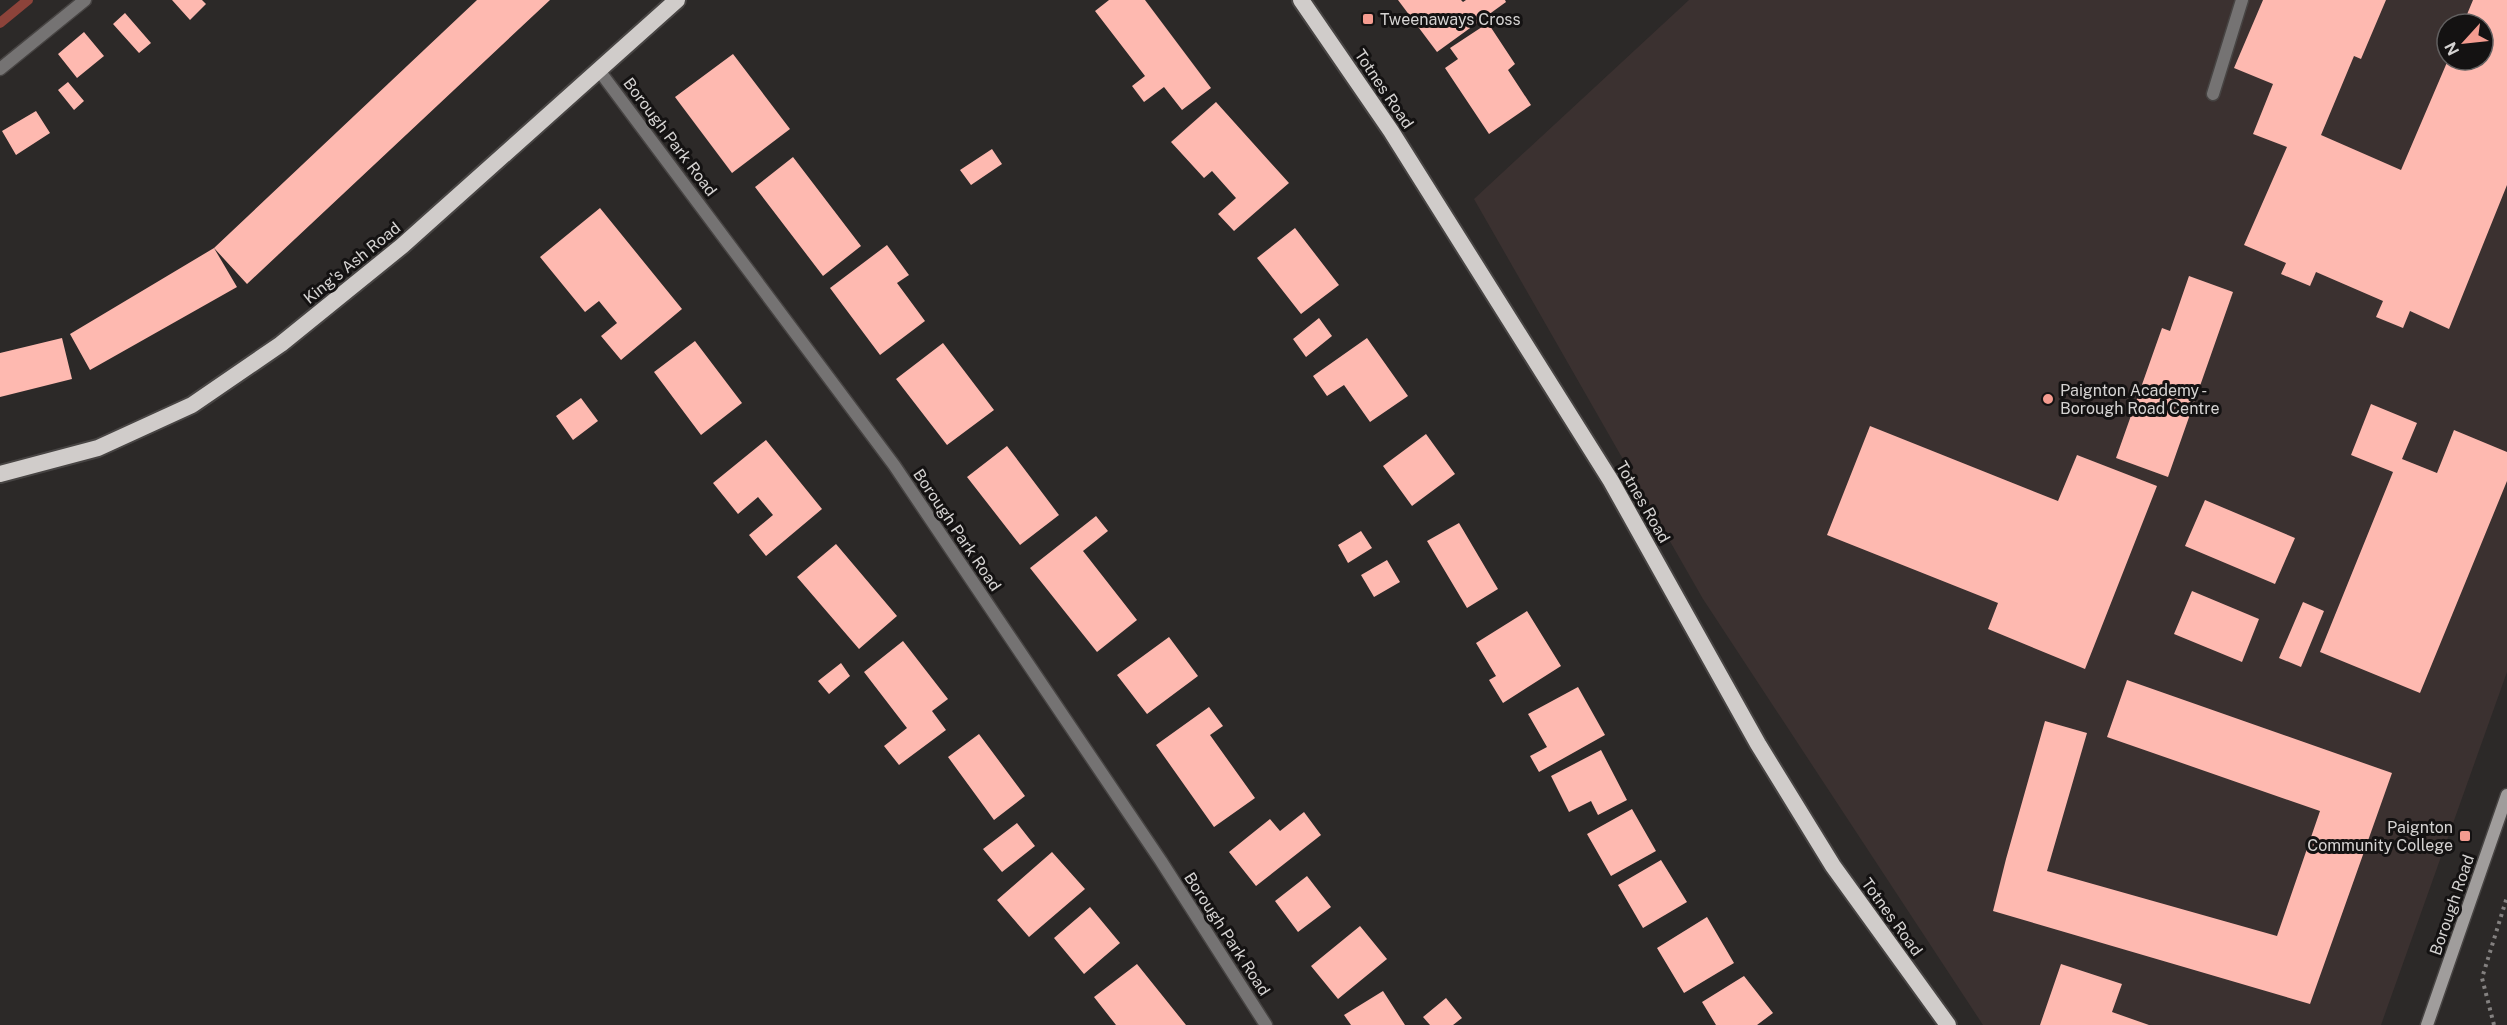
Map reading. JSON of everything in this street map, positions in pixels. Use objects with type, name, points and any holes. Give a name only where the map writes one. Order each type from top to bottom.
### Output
[{"type":"highway","name":"King's Ash Road","points":[[0,474],[98,448],[192,405],[281,344],[402,246],[677,0]]},
{"type":"highway","name":"Totnes Road","points":[[1301,0],[1397,140],[1611,481],[1758,744],[1833,866],[1948,1025]]},
{"type":"main road","name":"Borough Road","points":[[2427,1025],[2507,795]]},
{"type":"street","points":[[0,69],[85,0]]},
{"type":"street","points":[[2213,94],[2242,0]]},
{"type":"street","name":"Borough Park Road","points":[[598,69],[894,465],[1161,861],[1266,1025]]},
{"type":"path","points":[[2494,1025],[2482,978],[2507,897]]},
{"type":"shaded area","name":"Paignton Academy - Borough Road Centre","points":[[1689,0],[2507,0],[2507,672],[2381,1025],[1983,1025],[1703,599],[1474,199]]},
{"type":"building","points":[[172,0],[202,0],[206,4],[190,20]]},
{"type":"building","points":[[477,0],[550,0],[247,284],[214,248]]},
{"type":"building","points":[[1109,0],[1145,0],[1211,88],[1182,110],[1164,87],[1144,102],[1132,86],[1145,76],[1095,11]]},
{"type":"building","points":[[1398,0],[1461,0],[1463,2],[1466,0],[1505,0],[1506,2],[1437,52]]},
{"type":"building","points":[[2263,0],[2386,0],[2361,59],[2354,56],[2321,135],[2401,170],[2443,72],[2495,72],[2495,12],[2468,12],[2473,0],[2507,0],[2507,185],[2449,329],[2410,311],[2403,328],[2376,317],[2383,301],[2316,272],[2310,286],[2281,274],[2286,263],[2244,245],[2287,147],[2253,134],[2273,84],[2234,68]]},
{"type":"building","points":[[125,13],[151,43],[139,53],[113,24]]},
{"type":"building","points":[[1488,23],[1515,64],[1508,70],[1531,105],[1489,134],[1445,68],[1458,59],[1450,48]]},
{"type":"building","points":[[84,32],[104,56],[77,78],[58,54]]},
{"type":"building","points":[[733,54],[790,129],[732,173],[675,97]]},
{"type":"building","points":[[68,82],[84,101],[74,110],[58,90]]},
{"type":"building","points":[[1216,102],[1289,183],[1234,231],[1218,214],[1236,198],[1212,171],[1204,178],[1171,142]]},
{"type":"building","points":[[36,111],[50,133],[16,155],[2,131]]},
{"type":"building","points":[[992,149],[1002,164],[971,185],[960,170]]},
{"type":"building","points":[[793,157],[861,246],[823,276],[755,187]]},
{"type":"building","points":[[600,208],[682,309],[621,360],[601,336],[617,323],[599,301],[585,312],[540,257]]},
{"type":"building","points":[[1295,228],[1339,285],[1301,314],[1257,258]]},
{"type":"building","points":[[887,245],[909,275],[897,283],[925,321],[880,355],[830,288]]},
{"type":"building","points":[[214,248],[237,287],[90,370],[70,334]]},
{"type":"building","points":[[2189,276],[2233,292],[2168,477],[2116,458],[2162,328],[2170,331]]},
{"type":"building","points":[[1319,318],[1332,336],[1306,357],[1293,339]]},
{"type":"building","points":[[62,338],[72,379],[0,397],[0,353]]},
{"type":"building","points":[[1367,338],[1408,396],[1370,422],[1344,385],[1327,396],[1313,376]]},
{"type":"building","points":[[695,341],[742,403],[701,435],[654,372]]},
{"type":"building","points":[[943,343],[994,410],[947,445],[896,379]]},
{"type":"building","points":[[581,398],[598,421],[573,440],[556,416]]},
{"type":"building","points":[[2371,404],[2417,423],[2402,459],[2437,473],[2454,430],[2507,452],[2507,481],[2420,693],[2320,652],[2393,472],[2351,455]]},
{"type":"building","points":[[1870,426],[2058,501],[2077,455],[2157,486],[2085,669],[1988,629],[1998,603],[1827,535]]},
{"type":"building","points":[[1426,434],[1455,474],[1412,506],[1383,466]]},
{"type":"building","points":[[766,440],[822,509],[766,556],[749,535],[773,515],[758,497],[738,514],[713,483]]},
{"type":"building","points":[[1007,446],[1059,515],[1020,545],[967,477]]},
{"type":"building","points":[[2205,500],[2295,538],[2275,584],[2185,546]]},
{"type":"building","points":[[1096,516],[1108,531],[1083,551],[1137,620],[1097,652],[1030,568]]},
{"type":"building","points":[[1459,523],[1498,589],[1467,608],[1427,541]]},
{"type":"building","points":[[1361,531],[1372,548],[1348,563],[1338,545]]},
{"type":"building","points":[[836,544],[897,616],[859,649],[797,577]]},
{"type":"building","points":[[1387,560],[1400,582],[1374,597],[1361,575]]},
{"type":"building","points":[[2192,591],[2259,619],[2242,662],[2174,634]]},
{"type":"building","points":[[2303,602],[2324,611],[2301,667],[2279,658]]},
{"type":"building","points":[[1527,611],[1561,666],[1503,703],[1489,680],[1496,676],[1476,643]]},
{"type":"building","points":[[1169,637],[1198,676],[1147,714],[1117,675]]},
{"type":"building","points":[[903,641],[948,699],[932,711],[946,730],[899,765],[884,746],[907,728],[864,672]]},
{"type":"building","points":[[841,663],[850,676],[829,694],[818,681]]},
{"type":"building","points":[[2127,680],[2392,773],[2310,1004],[1993,911],[2045,721],[2087,733],[2047,871],[2277,936],[2320,811],[2107,737]]},
{"type":"building","points":[[1578,687],[1605,735],[1539,772],[1530,756],[1547,747],[1528,714]]},
{"type":"building","points":[[1209,707],[1223,726],[1210,735],[1255,798],[1214,827],[1156,745]]},
{"type":"building","points":[[979,734],[1025,796],[994,820],[948,757]]},
{"type":"building","points":[[1601,750],[1627,800],[1598,815],[1591,801],[1569,812],[1551,776]]},
{"type":"building","points":[[1632,809],[1656,851],[1611,876],[1587,834]]},
{"type":"building","points":[[1304,812],[1321,835],[1256,886],[1229,852],[1270,819],[1280,831]]},
{"type":"building","points":[[1017,823],[1035,846],[1002,872],[983,849]]},
{"type":"building","points":[[1052,852],[1085,889],[1029,937],[997,900]]},
{"type":"building","points":[[1661,860],[1687,902],[1643,928],[1618,885]]},
{"type":"building","points":[[1307,876],[1331,907],[1298,932],[1275,901]]},
{"type":"building","points":[[1090,907],[1120,943],[1084,974],[1054,938]]},
{"type":"building","points":[[1707,917],[1734,963],[1684,993],[1657,948]]},
{"type":"building","points":[[1360,926],[1387,959],[1338,999],[1311,966]]},
{"type":"building","points":[[1137,964],[1186,1025],[1116,1025],[1094,997]]},
{"type":"building","points":[[2061,964],[2122,984],[2112,1012],[2149,1025],[2040,1025]]},
{"type":"building","points":[[1744,976],[1773,1013],[1757,1025],[1716,1025],[1702,1002]]},
{"type":"building","points":[[1383,991],[1405,1025],[1351,1025],[1344,1015]]},
{"type":"building","points":[[1446,998],[1462,1018],[1453,1025],[1430,1025],[1423,1017]]},
{"type":"waterway","points":[[0,23],[28,0]]},
{"type":"place","name":"Tweenaways Cross","points":[[1368,19]]},
{"type":"place","name":"Paignton Academy - Borough Road Centre","points":[[2048,399]]},
{"type":"place","name":"Paignton Community College","points":[[2465,836]]}]
